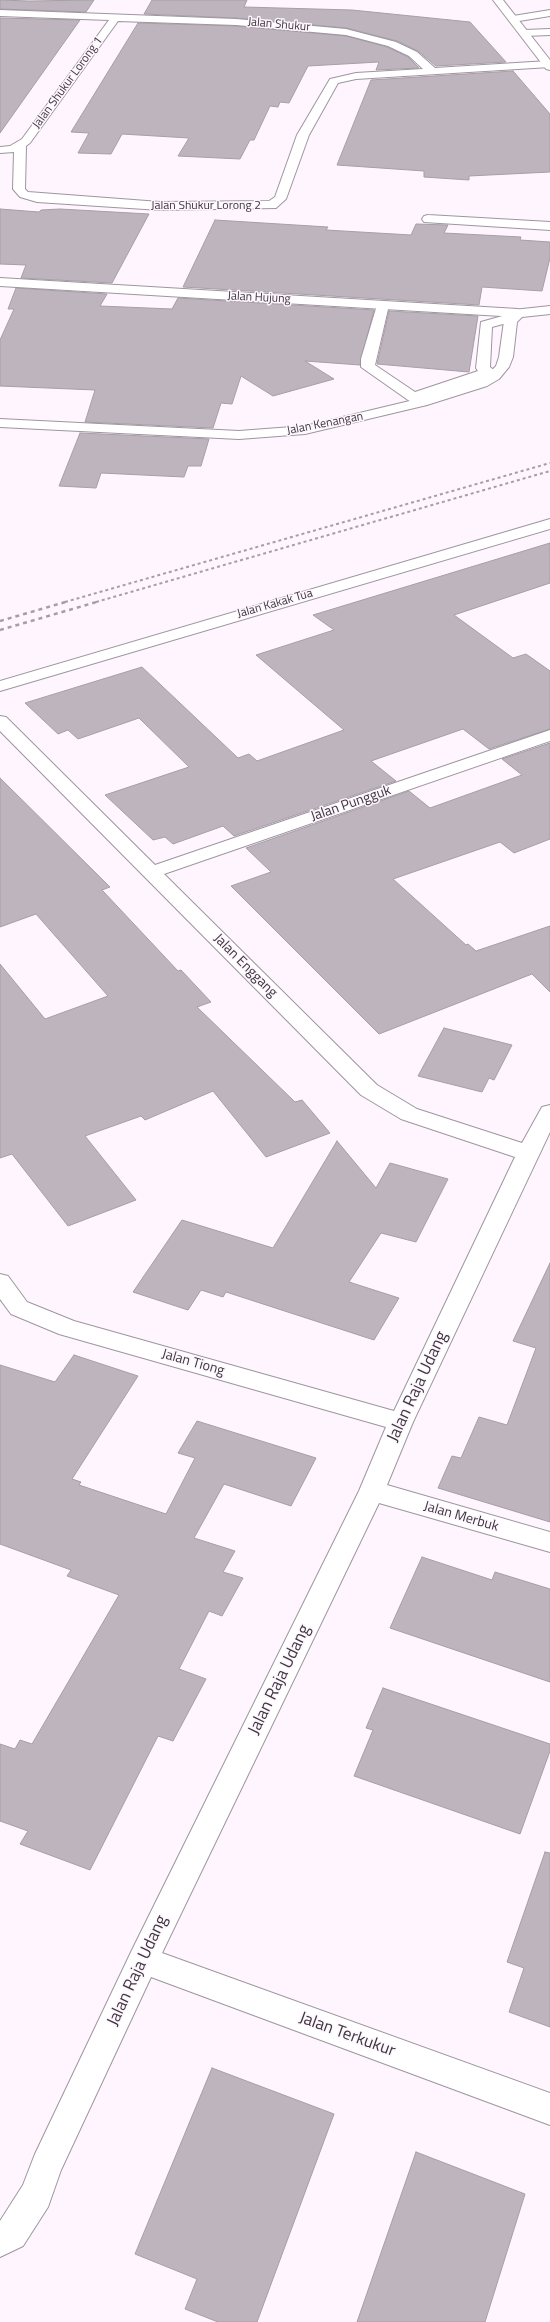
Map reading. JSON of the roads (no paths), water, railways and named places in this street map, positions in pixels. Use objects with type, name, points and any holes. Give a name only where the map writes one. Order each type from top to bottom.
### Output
[{"type":"street","points":[[498,0],[549,65]]},
{"type":"street","name":"Jalan Shukur","points":[[0,13],[115,19],[236,22],[346,32],[392,44],[413,54],[431,70]]},
{"type":"street","points":[[513,19],[550,13]]},
{"type":"street","name":"Jalan Shukur Lorong 1","points":[[20,146],[26,141],[115,19]]},
{"type":"street","points":[[524,33],[550,32]]},
{"type":"street","points":[[431,70],[549,65]]},
{"type":"street","name":"Jalan Shukur Lorong 2","points":[[20,146],[19,189],[24,195],[37,198],[160,206],[250,207],[272,205],[280,199],[303,135],[334,81],[356,76],[431,70]]},
{"type":"street","points":[[0,150],[20,146]]},
{"type":"street","points":[[428,219],[550,226]]},
{"type":"street","name":"Jalan Hujung","points":[[0,282],[383,305],[515,315]]},
{"type":"street","points":[[383,305],[368,359],[368,367],[417,399]]},
{"type":"street","points":[[491,374],[484,368],[486,325],[515,315],[550,310]]},
{"type":"street","name":"Jalan Kenangan","points":[[0,423],[265,434],[305,430],[417,399],[482,383],[491,374],[502,367],[506,357],[515,315]]},
{"type":"street","name":"Jalan Kakak Tua","points":[[0,686],[550,524]]},
{"type":"street","name":"Jalan Enggang","points":[[0,721],[369,1090],[408,1114],[528,1153]]},
{"type":"street","name":"Jalan Pungguk","points":[[152,872],[550,735]]},
{"type":"street","name":"Jalan Raja Udang","points":[[0,2240],[11,2234],[36,2194],[47,2165],[143,1960],[372,1491],[401,1422],[528,1153],[550,1112]]},
{"type":"street","name":"Jalan Tiong","points":[[0,1282],[19,1308],[67,1328],[401,1422]]},
{"type":"street","name":"Jalan Merbuk","points":[[372,1491],[550,1542]]},
{"type":"street","name":"Jalan Terkukur","points":[[143,1960],[550,2109]]},
{"type":"railway","points":[[65,602],[550,463]]},
{"type":"railway","points":[[96,602],[550,471]]},
{"type":"railway","points":[[0,621],[69,601]]},
{"type":"railway","points":[[0,630],[100,601]]}]
